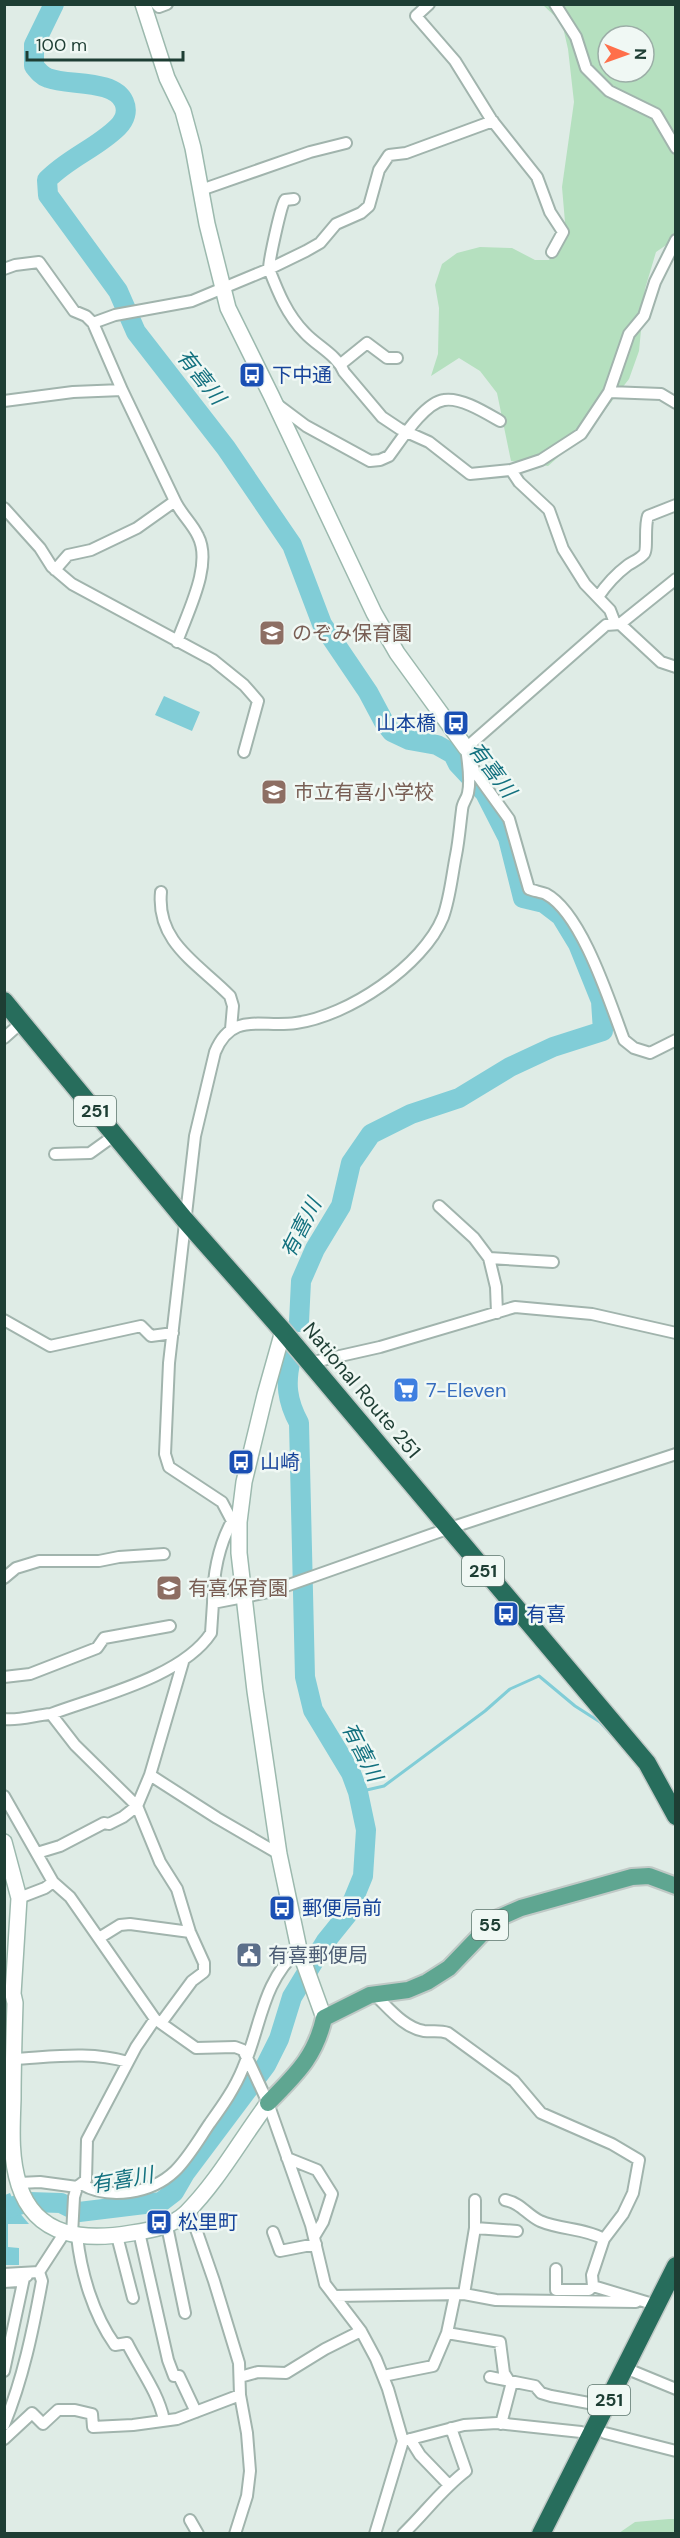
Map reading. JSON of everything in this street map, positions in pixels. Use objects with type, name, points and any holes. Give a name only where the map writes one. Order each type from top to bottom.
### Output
[{"type":"highway","name":"National Route 251","points":[[4,1001],[185,1220],[283,1331],[647,1763],[675,1816]]},
{"type":"highway","name":"251","points":[[541,2534],[625,2368],[648,2303],[675,2266]]},
{"type":"main road","name":"55","points":[[324,2018],[374,1994],[408,1990],[427,1982],[449,1968],[496,1919],[521,1908],[632,1877],[649,1876],[675,1886]]},
{"type":"main road","points":[[268,2103],[305,2065],[320,2037],[324,2018]]},
{"type":"street","points":[[143,4],[167,78],[183,111],[228,308],[374,613],[397,653],[466,748],[475,772],[509,819],[529,889],[546,894],[572,920],[585,942],[624,1040],[634,1048],[650,1053],[675,1040]]},
{"type":"street","points":[[156,4],[159,7],[167,4]]},
{"type":"street","points":[[429,4],[416,16],[455,61],[493,121],[537,177],[550,212],[563,232],[552,252]]},
{"type":"street","points":[[555,4],[576,37],[586,68],[609,90],[656,114],[675,148]]},
{"type":"street","points":[[93,323],[115,315],[192,301],[306,251],[320,243],[336,224],[361,213],[369,206],[379,170],[389,155],[406,153],[493,121]]},
{"type":"street","points":[[201,190],[310,152],[346,143]]},
{"type":"street","points":[[294,199],[285,200],[281,206],[277,235],[268,258],[269,269],[290,315],[305,334],[341,363],[344,372],[382,417],[429,442],[470,474],[511,470],[542,460],[581,434],[609,392],[629,334],[644,316],[655,282],[675,240]]},
{"type":"street","points":[[4,269],[39,262],[74,311],[86,316],[93,323],[175,501],[198,536],[204,566],[177,642]]},
{"type":"street","points":[[341,363],[367,343],[387,358],[397,358]]},
{"type":"street","points":[[4,400],[74,392],[122,390]]},
{"type":"street","points":[[609,392],[661,394],[675,403]]},
{"type":"street","points":[[275,404],[306,426],[370,461],[389,456],[427,408],[444,400],[473,406],[500,421]]},
{"type":"street","points":[[511,470],[519,482],[549,510],[563,549],[585,584],[610,610],[618,624],[661,662],[675,668]]},
{"type":"street","points":[[55,570],[68,555],[91,550],[137,528],[175,501]]},
{"type":"street","points":[[598,597],[620,572],[644,554],[646,549],[645,525],[648,516],[675,506]]},
{"type":"street","points":[[4,508],[40,548],[55,570],[72,584],[213,660],[244,685],[258,701],[244,752]]},
{"type":"street","points":[[466,748],[606,625],[618,624],[675,579]]},
{"type":"street","points":[[236,1522],[222,1502],[169,1467],[165,1454],[165,1413],[195,1136],[215,1052],[220,1039],[241,1024],[297,1023],[328,1015],[365,997],[407,964],[428,941],[442,918],[459,835],[462,806],[468,795],[466,748]]},
{"type":"street","points":[[161,892],[163,925],[169,937],[230,996],[233,1006],[231,1029]]},
{"type":"street","points":[[4,1038],[22,1022]]},
{"type":"street","points":[[55,1154],[90,1153],[115,1135]]},
{"type":"street","points":[[439,1206],[474,1238],[489,1258],[496,1287],[496,1313]]},
{"type":"street","points":[[489,1258],[554,1262]]},
{"type":"street","points":[[309,1363],[380,1347],[515,1308],[592,1314],[675,1333]]},
{"type":"street","points":[[4,1320],[50,1346],[141,1326],[151,1336],[173,1333]]},
{"type":"street","points":[[283,1331],[265,1395],[236,1522],[255,1690],[279,1854],[301,1955],[324,2018]]},
{"type":"street","points":[[213,1603],[268,1592],[450,1528],[675,1454]]},
{"type":"street","points":[[4,1719],[16,1720],[33,1715],[51,1714],[162,1673],[183,1662],[211,1633],[213,1579],[220,1549],[236,1522]]},
{"type":"street","points":[[4,1578],[16,1568],[39,1562],[99,1561],[118,1557],[164,1554]]},
{"type":"street","points":[[4,1677],[30,1674],[97,1648],[104,1638],[170,1626]]},
{"type":"street","points":[[37,1853],[60,1846],[104,1823],[116,1820],[137,1806],[150,1775],[183,1662]]},
{"type":"street","points":[[51,1714],[75,1745],[137,1806],[160,1862],[177,1889],[190,1932],[204,1963],[204,1972],[192,1981],[158,2021],[128,2062],[87,2140],[86,2180],[77,2189],[69,2232],[107,2334],[115,2345],[127,2343],[156,2392],[164,2421]]},
{"type":"street","points":[[150,1775],[279,1854]]},
{"type":"street","points":[[4,1796],[53,1882],[70,1897],[124,1978],[158,2021],[196,2048],[236,2047],[243,2050],[268,2103],[315,2241],[326,2284],[361,2331],[383,2376],[406,2440],[448,2484]]},
{"type":"street","points":[[4,1842],[19,1898],[9,1993],[14,2059],[12,2152],[20,2186],[33,2212],[44,2222],[69,2232],[117,2236],[167,2226],[189,2209],[218,2174],[268,2103]]},
{"type":"street","points":[[19,1898],[45,1888],[53,1882]]},
{"type":"street","points":[[99,1938],[120,1925],[130,1924],[190,1932]]},
{"type":"street","points":[[20,2186],[40,2182],[102,2193],[119,2193],[156,2183],[174,2172],[223,2105],[248,2061],[271,1984],[287,1960],[301,1955]]},
{"type":"street","points":[[374,1994],[404,2022],[425,2031],[440,2030],[448,2033],[514,2081],[541,2113],[593,2135],[639,2160],[633,2193],[623,2214],[604,2239],[592,2275],[593,2286]]},
{"type":"street","points":[[14,2059],[96,2055],[128,2062]]},
{"type":"street","points":[[287,2158],[317,2169],[332,2194],[315,2241]]},
{"type":"street","points":[[383,2376],[433,2366],[460,2294],[475,2228],[475,2200]]},
{"type":"street","points":[[505,2200],[515,2202],[538,2220],[561,2228],[593,2233],[604,2239]]},
{"type":"street","points":[[189,2209],[239,2363],[240,2395],[247,2433],[250,2471],[247,2496],[235,2534]]},
{"type":"street","points":[[167,2226],[185,2313]]},
{"type":"street","points":[[475,2228],[517,2231]]},
{"type":"street","points":[[4,2371],[32,2274],[69,2232]]},
{"type":"street","points":[[139,2232],[168,2360],[174,2376],[179,2376],[196,2412]]},
{"type":"street","points":[[273,2232],[280,2251],[315,2241]]},
{"type":"street","points":[[117,2236],[133,2298]]},
{"type":"street","points":[[556,2269],[556,2290],[589,2290],[593,2286]]},
{"type":"street","points":[[5,2283],[32,2274]]},
{"type":"street","points":[[4,2425],[16,2395],[28,2350],[42,2281],[32,2274]]},
{"type":"street","points":[[593,2286],[648,2303]]},
{"type":"street","points":[[334,2296],[460,2294],[496,2300],[595,2300],[630,2304],[648,2303]]},
{"type":"street","points":[[240,2377],[258,2372],[286,2373],[325,2349],[361,2331]]},
{"type":"street","points":[[447,2333],[500,2342],[504,2373],[510,2381],[501,2424]]},
{"type":"street","points":[[625,2368],[675,2389]]},
{"type":"street","points":[[490,2377],[535,2386],[541,2393],[551,2396],[606,2406]]},
{"type":"street","points":[[4,2439],[32,2413],[43,2424],[58,2410],[75,2410],[92,2414],[93,2427],[133,2425],[164,2421],[196,2412],[240,2395]]},
{"type":"street","points":[[406,2440],[464,2425],[501,2424],[581,2432]]},
{"type":"street","points":[[403,2534],[422,2516],[448,2484],[466,2471],[451,2428]]},
{"type":"street","points":[[605,2433],[675,2451]]},
{"type":"street","points":[[375,2534],[406,2440]]},
{"type":"street","points":[[190,2520],[198,2534]]},
{"type":"green space","points":[[543,5],[675,5],[675,239],[656,252],[645,289],[639,351],[629,379],[591,428],[548,466],[511,461],[497,393],[480,371],[459,358],[431,376],[438,354],[439,308],[435,285],[442,264],[457,253],[480,247],[512,248],[535,260],[549,260],[566,234],[562,187],[574,102],[568,49],[562,23]]},
{"type":"green space","points":[[675,2519],[675,2533],[619,2533],[635,2522]]},
{"type":"water","points":[[164,696],[200,712],[192,731],[155,715]]},
{"type":"water","points":[[10,2193],[18,2211],[29,2224],[8,2224],[8,2247],[19,2248],[19,2265],[5,2265],[5,2195]]},
{"type":"waterway","name":"有喜川","points":[[54,4],[34,45],[34,66],[48,78],[101,86],[111,90],[124,102],[126,112],[120,124],[110,134],[64,165],[47,180],[48,195],[118,291],[136,332],[226,448],[292,545],[322,624],[368,692],[384,722],[392,732],[409,740],[437,745],[453,754],[458,764],[485,793],[508,838],[523,898],[544,903],[561,916],[578,944],[601,1001],[603,1031],[553,1047],[510,1067],[459,1098],[411,1114],[371,1134],[351,1163],[341,1206],[315,1249],[301,1281],[299,1322]]},
{"type":"waterway","name":"有喜川","points":[[4,2209],[29,2202],[61,2203],[79,2212],[161,2202],[174,2192],[185,2173],[266,2065],[279,2039],[292,1997],[326,1941],[347,1915],[363,1876],[366,1830],[358,1792],[351,1773],[313,1710],[305,1677],[299,1423],[288,1392],[291,1359]]},
{"type":"waterway","points":[[358,1792],[384,1786],[485,1711],[510,1689],[539,1676],[575,1706],[600,1722],[611,1734]]},
{"type":"place","name":"下中通","points":[[252,375]]},
{"type":"place","name":"のぞみ保育園","points":[[272,633]]},
{"type":"place","name":"山本橋","points":[[456,723]]},
{"type":"place","name":"市立有喜小学校","points":[[274,792]]},
{"type":"place","name":"7-Eleven","points":[[406,1390]]},
{"type":"place","name":"山崎","points":[[241,1462]]},
{"type":"place","name":"有喜保育園","points":[[169,1588]]},
{"type":"place","name":"有喜","points":[[506,1614]]},
{"type":"place","name":"郵便局前","points":[[282,1908]]},
{"type":"place","name":"有喜郵便局","points":[[249,1955]]},
{"type":"place","name":"松里町","points":[[159,2222]]}]
